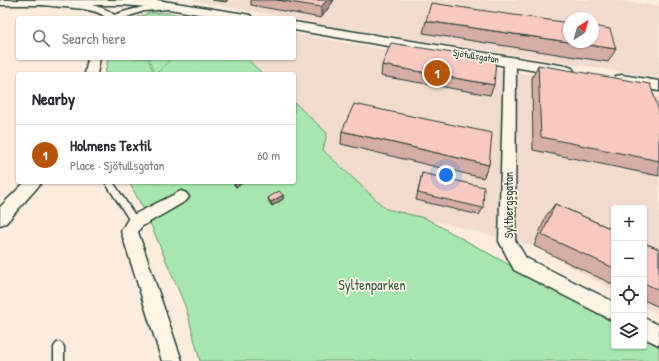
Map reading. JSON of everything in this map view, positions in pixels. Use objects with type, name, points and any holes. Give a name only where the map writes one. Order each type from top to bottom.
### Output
[{"type":"main road","points":[[0,1],[122,1],[169,6],[232,16]]},
{"type":"main road","name":"Sjötullsgatan","points":[[296,26],[581,74]]},
{"type":"main road","points":[[604,78],[659,86]]},
{"type":"street","points":[[113,16],[122,1]]},
{"type":"street","points":[[40,2],[96,9],[107,13],[110,16]]},
{"type":"street","points":[[121,16],[143,8],[169,6]]},
{"type":"street","points":[[91,72],[94,60]]},
{"type":"street","name":"Syltbergsgatan","points":[[510,62],[507,242],[520,264],[611,310]]},
{"type":"street","points":[[0,218],[32,184]]},
{"type":"street","points":[[172,361],[129,231],[135,222],[181,197]]},
{"type":"street","points":[[647,329],[659,335]]},
{"type":"lane","points":[[110,184],[135,222]]},
{"type":"lane","points":[[59,347],[59,361]]},
{"type":"path","points":[[149,60],[155,72]]},
{"type":"path","points":[[158,72],[169,60]]},
{"type":"shaded area","points":[[190,0],[614,0],[659,6],[659,78],[315,23],[296,20],[296,16],[277,16]]},
{"type":"shaded area","points":[[296,34],[659,96],[659,314],[647,308],[647,205],[611,205],[611,289],[534,246],[386,209],[323,149],[327,133],[296,104],[296,72],[261,72],[247,60],[296,60]]},
{"type":"green space","points":[[149,13],[168,13],[187,16],[141,16]]},
{"type":"green space","points":[[108,60],[248,60],[261,72],[105,72]]},
{"type":"green space","name":"Syltenparken","points":[[296,104],[327,133],[323,150],[386,209],[425,218],[611,321],[611,349],[647,349],[647,341],[659,347],[659,361],[200,361],[186,308],[148,218],[130,184],[296,184]]},
{"type":"building","points":[[277,0],[327,0],[321,7]]},
{"type":"building","points":[[431,3],[563,22],[563,41],[426,21]]},
{"type":"building","points":[[599,27],[610,29],[616,49],[599,46]]},
{"type":"building","points":[[391,43],[496,60],[494,85],[382,65]]},
{"type":"building","points":[[538,65],[650,84],[659,111],[659,161],[541,137]]},
{"type":"building","points":[[354,104],[492,133],[489,165],[342,131]]},
{"type":"building","points":[[422,173],[484,187],[483,208],[418,193]]},
{"type":"building","points":[[279,191],[283,195],[271,202],[268,198]]},
{"type":"building","points":[[555,204],[611,229],[611,267],[542,235]]},
{"type":"building","points":[[647,244],[659,249],[659,290],[647,284]]},
{"type":"place","name":"Holmens Textil","points":[[437,73]]}]
